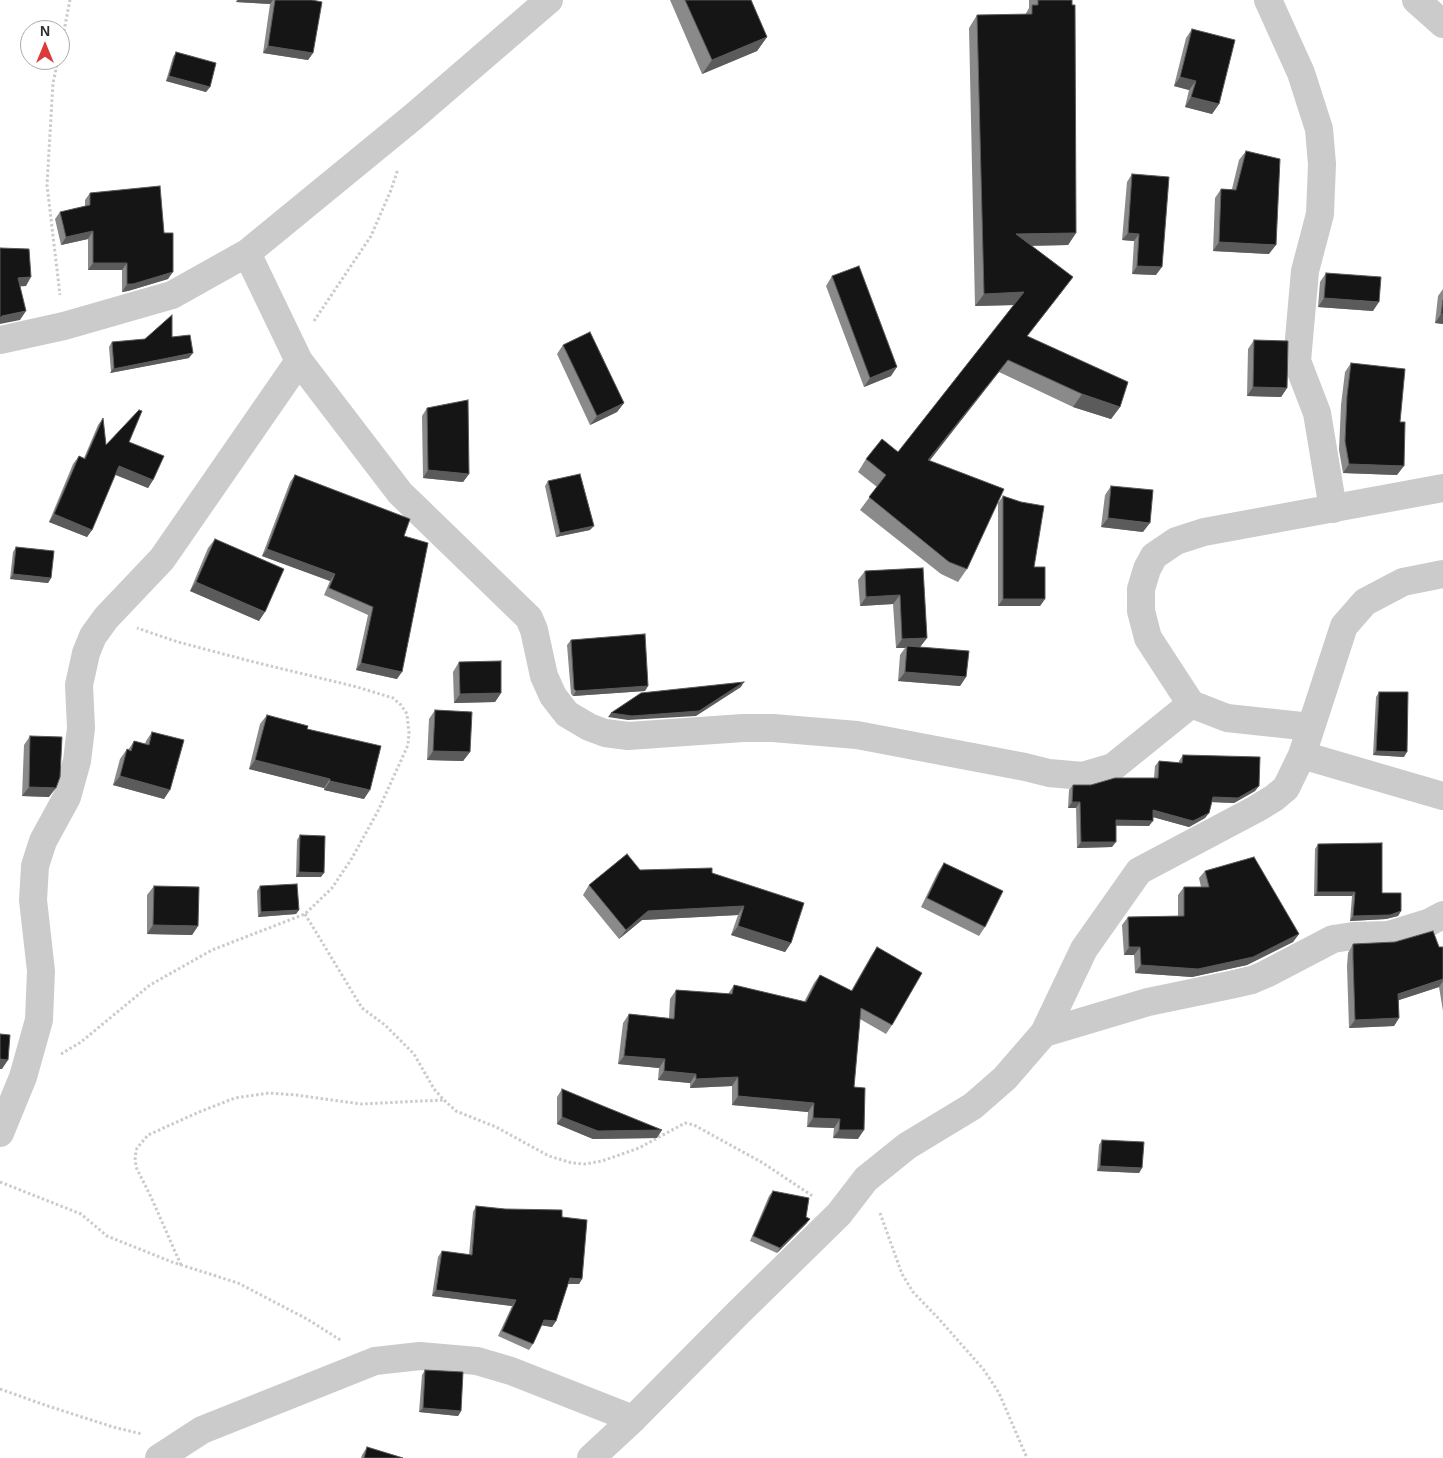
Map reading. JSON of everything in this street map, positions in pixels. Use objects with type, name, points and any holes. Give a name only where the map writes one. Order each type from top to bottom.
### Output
[{"type":"street","points":[[0,340],[64,326],[172,295],[247,253],[413,117],[549,0]]},
{"type":"street","points":[[1268,0],[1301,73],[1319,129],[1322,164],[1320,214],[1305,270],[1297,361],[1317,413],[1333,509]]},
{"type":"street","points":[[1416,0],[1443,24]]},
{"type":"street","points":[[247,253],[299,361],[400,492],[528,618],[534,630],[544,676],[553,696],[567,714],[589,727],[606,733],[628,736],[743,728],[773,728],[857,735],[1049,773],[1083,776],[1113,767],[1191,704]]},
{"type":"street","points":[[0,1133],[23,1077],[39,1020],[41,971],[33,900],[35,866],[43,841],[67,797],[77,761],[81,728],[79,685],[89,644],[106,618],[162,559],[299,361]]},
{"type":"street","points":[[1311,727],[1227,718],[1191,704],[1148,638],[1141,611],[1141,589],[1147,569],[1154,556],[1176,541],[1204,532],[1443,488]]},
{"type":"street","points":[[591,1458],[634,1419],[839,1214],[866,1180],[907,1146],[973,1106],[1005,1078],[1044,1033],[1084,949],[1139,871],[1256,809],[1286,788],[1302,755],[1344,626],[1365,602],[1403,582],[1443,574]]},
{"type":"street","points":[[1302,755],[1443,796]]},
{"type":"street","points":[[1044,1033],[1148,1002],[1252,980],[1333,939],[1353,936],[1389,935],[1428,923],[1443,915]]},
{"type":"street","points":[[171,1451],[202,1430],[375,1361],[420,1356],[478,1361],[511,1371],[634,1419]]},
{"type":"path","points":[[66,20],[70,0]]},
{"type":"path","points":[[56,70],[53,83],[47,184],[64,326]]},
{"type":"path","points":[[299,361],[315,320],[371,236],[391,190],[400,163]]},
{"type":"path","points":[[23,1077],[81,1042],[150,985],[212,950],[305,914],[332,888],[352,858],[378,811],[408,745],[407,714],[393,698],[357,687],[178,642],[106,618]]},
{"type":"path","points":[[305,914],[362,1008],[386,1025],[414,1054],[434,1089],[456,1111],[496,1127],[549,1156],[572,1163],[585,1164],[602,1161],[639,1148],[684,1123],[694,1125],[763,1163],[839,1214]]},
{"type":"path","points":[[181,1265],[152,1197],[136,1166],[137,1148],[148,1135],[235,1098],[269,1093],[361,1104],[444,1100]]},
{"type":"path","points":[[866,1180],[902,1274],[913,1292],[984,1370],[999,1393],[1027,1458]]},
{"type":"path","points":[[0,1182],[81,1214],[107,1236],[181,1265],[238,1283],[307,1319],[375,1361]]},
{"type":"path","points":[[0,1389],[113,1427],[171,1451]]},
{"type":"building","points":[[275,0],[312,0],[322,2],[313,53],[268,46]]},
{"type":"building","points":[[685,0],[751,0],[767,37],[712,60]]},
{"type":"building","points":[[1038,0],[1072,0],[1072,5],[1075,5],[1076,233],[1016,234],[1073,277],[1027,336],[1128,382],[1120,407],[1082,394],[1008,360],[928,460],[1004,489],[967,569],[949,562],[869,497],[886,475],[866,459],[882,439],[898,452],[1024,292],[984,294],[977,15],[1032,14],[1032,5],[1038,5]]},
{"type":"building","points":[[1192,29],[1235,40],[1219,104],[1191,97],[1196,81],[1180,77]]},
{"type":"building","points":[[176,52],[216,63],[210,87],[169,76]]},
{"type":"building","points":[[1246,151],[1280,159],[1276,245],[1219,242],[1221,189],[1236,190]]},
{"type":"building","points":[[1132,174],[1169,177],[1162,267],[1137,266],[1139,234],[1128,233]]},
{"type":"building","points":[[160,186],[164,233],[173,233],[173,272],[133,284],[127,284],[127,263],[93,263],[93,231],[66,237],[60,212],[90,205],[90,193]]},
{"type":"building","points":[[0,248],[29,249],[31,277],[18,278],[26,311],[0,318]]},
{"type":"building","points":[[859,266],[897,367],[870,378],[832,276]]},
{"type":"building","points":[[1326,273],[1381,277],[1379,302],[1324,298]]},
{"type":"building","points":[[172,315],[172,337],[190,335],[193,353],[113,369],[112,342],[145,339]]},
{"type":"building","points":[[590,332],[624,403],[597,416],[563,345]]},
{"type":"building","points":[[1254,340],[1288,341],[1287,388],[1253,387]]},
{"type":"building","points":[[1351,363],[1405,369],[1400,422],[1405,422],[1404,466],[1349,464],[1345,441]]},
{"type":"building","points":[[468,400],[469,474],[428,470],[427,408]]},
{"type":"building","points":[[139,410],[142,411],[129,442],[164,456],[153,480],[119,466],[92,530],[54,514],[79,456],[85,459],[103,418],[106,445]]},
{"type":"building","points":[[580,474],[594,526],[560,533],[548,481]]},
{"type":"building","points":[[295,475],[410,519],[404,536],[428,543],[402,672],[361,663],[373,607],[329,588],[335,574],[267,549]]},
{"type":"building","points":[[1111,486],[1153,490],[1150,523],[1108,518]]},
{"type":"building","points":[[1003,496],[1021,502],[1044,506],[1034,567],[1045,567],[1045,599],[1003,599]]},
{"type":"building","points":[[215,539],[284,569],[265,612],[196,582]]},
{"type":"building","points":[[16,547],[54,551],[51,578],[13,574]]},
{"type":"building","points":[[923,568],[927,638],[902,639],[900,595],[866,597],[865,571]]},
{"type":"building","points":[[645,634],[648,686],[576,691],[574,689],[571,640]]},
{"type":"building","points":[[907,646],[969,651],[966,677],[905,672]]},
{"type":"building","points":[[501,661],[501,693],[460,694],[459,662]]},
{"type":"building","points":[[744,682],[699,711],[632,716],[611,713],[641,693]]},
{"type":"building","points":[[1379,692],[1408,692],[1407,752],[1376,751]]},
{"type":"building","points":[[435,710],[472,712],[470,752],[433,751]]},
{"type":"building","points":[[267,715],[308,726],[307,729],[381,746],[370,790],[255,760]]},
{"type":"building","points":[[152,732],[184,740],[170,790],[120,776],[127,749],[131,751],[134,741],[149,745]]},
{"type":"building","points":[[30,736],[62,737],[60,777],[56,788],[29,787]]},
{"type":"building","points":[[1183,755],[1260,757],[1259,786],[1238,798],[1213,797],[1209,813],[1193,821],[1153,810],[1153,821],[1116,820],[1116,842],[1081,842],[1080,802],[1072,802],[1073,785],[1091,785],[1115,778],[1158,778],[1159,761],[1182,763]]},
{"type":"building","points":[[300,835],[325,836],[324,873],[299,872]]},
{"type":"building","points":[[1382,843],[1382,893],[1401,893],[1401,911],[1390,915],[1353,916],[1355,892],[1317,892],[1318,844]]},
{"type":"building","points":[[627,854],[640,870],[712,868],[712,873],[804,903],[791,943],[738,926],[744,906],[648,911],[626,930],[589,885]]},
{"type":"building","points":[[1254,857],[1299,934],[1253,957],[1198,969],[1141,965],[1140,947],[1129,947],[1128,917],[1184,916],[1184,887],[1209,887],[1205,871]]},
{"type":"building","points":[[944,863],[1003,891],[985,927],[927,898]]},
{"type":"building","points":[[297,884],[299,910],[261,912],[260,886]]},
{"type":"building","points":[[154,886],[199,887],[198,926],[153,925]]},
{"type":"building","points":[[1433,931],[1439,947],[1443,947],[1443,979],[1398,994],[1399,1018],[1355,1020],[1353,944],[1395,942]]},
{"type":"building","points":[[877,947],[922,973],[892,1025],[861,1008],[854,1087],[865,1088],[864,1130],[839,1130],[840,1119],[813,1118],[814,1103],[738,1096],[738,1077],[696,1079],[696,1074],[664,1071],[665,1059],[624,1056],[629,1014],[674,1019],[676,990],[732,994],[734,985],[806,1002],[820,975],[852,991]]},
{"type":"building","points":[[0,1034],[10,1035],[8,1060],[0,1059]]},
{"type":"building","points":[[562,1089],[662,1130],[598,1131],[562,1117]]},
{"type":"building","points":[[1102,1140],[1144,1142],[1142,1168],[1100,1166]]},
{"type":"building","points":[[773,1191],[809,1198],[806,1217],[810,1219],[780,1248],[753,1236]]},
{"type":"building","points":[[476,1206],[505,1209],[562,1210],[562,1217],[587,1220],[582,1279],[570,1278],[556,1321],[544,1320],[533,1344],[502,1331],[516,1300],[436,1290],[442,1251],[472,1255]]},
{"type":"building","points":[[425,1370],[463,1372],[461,1411],[423,1408]]},
{"type":"building","points":[[367,1447],[403,1458],[364,1458]]}]
